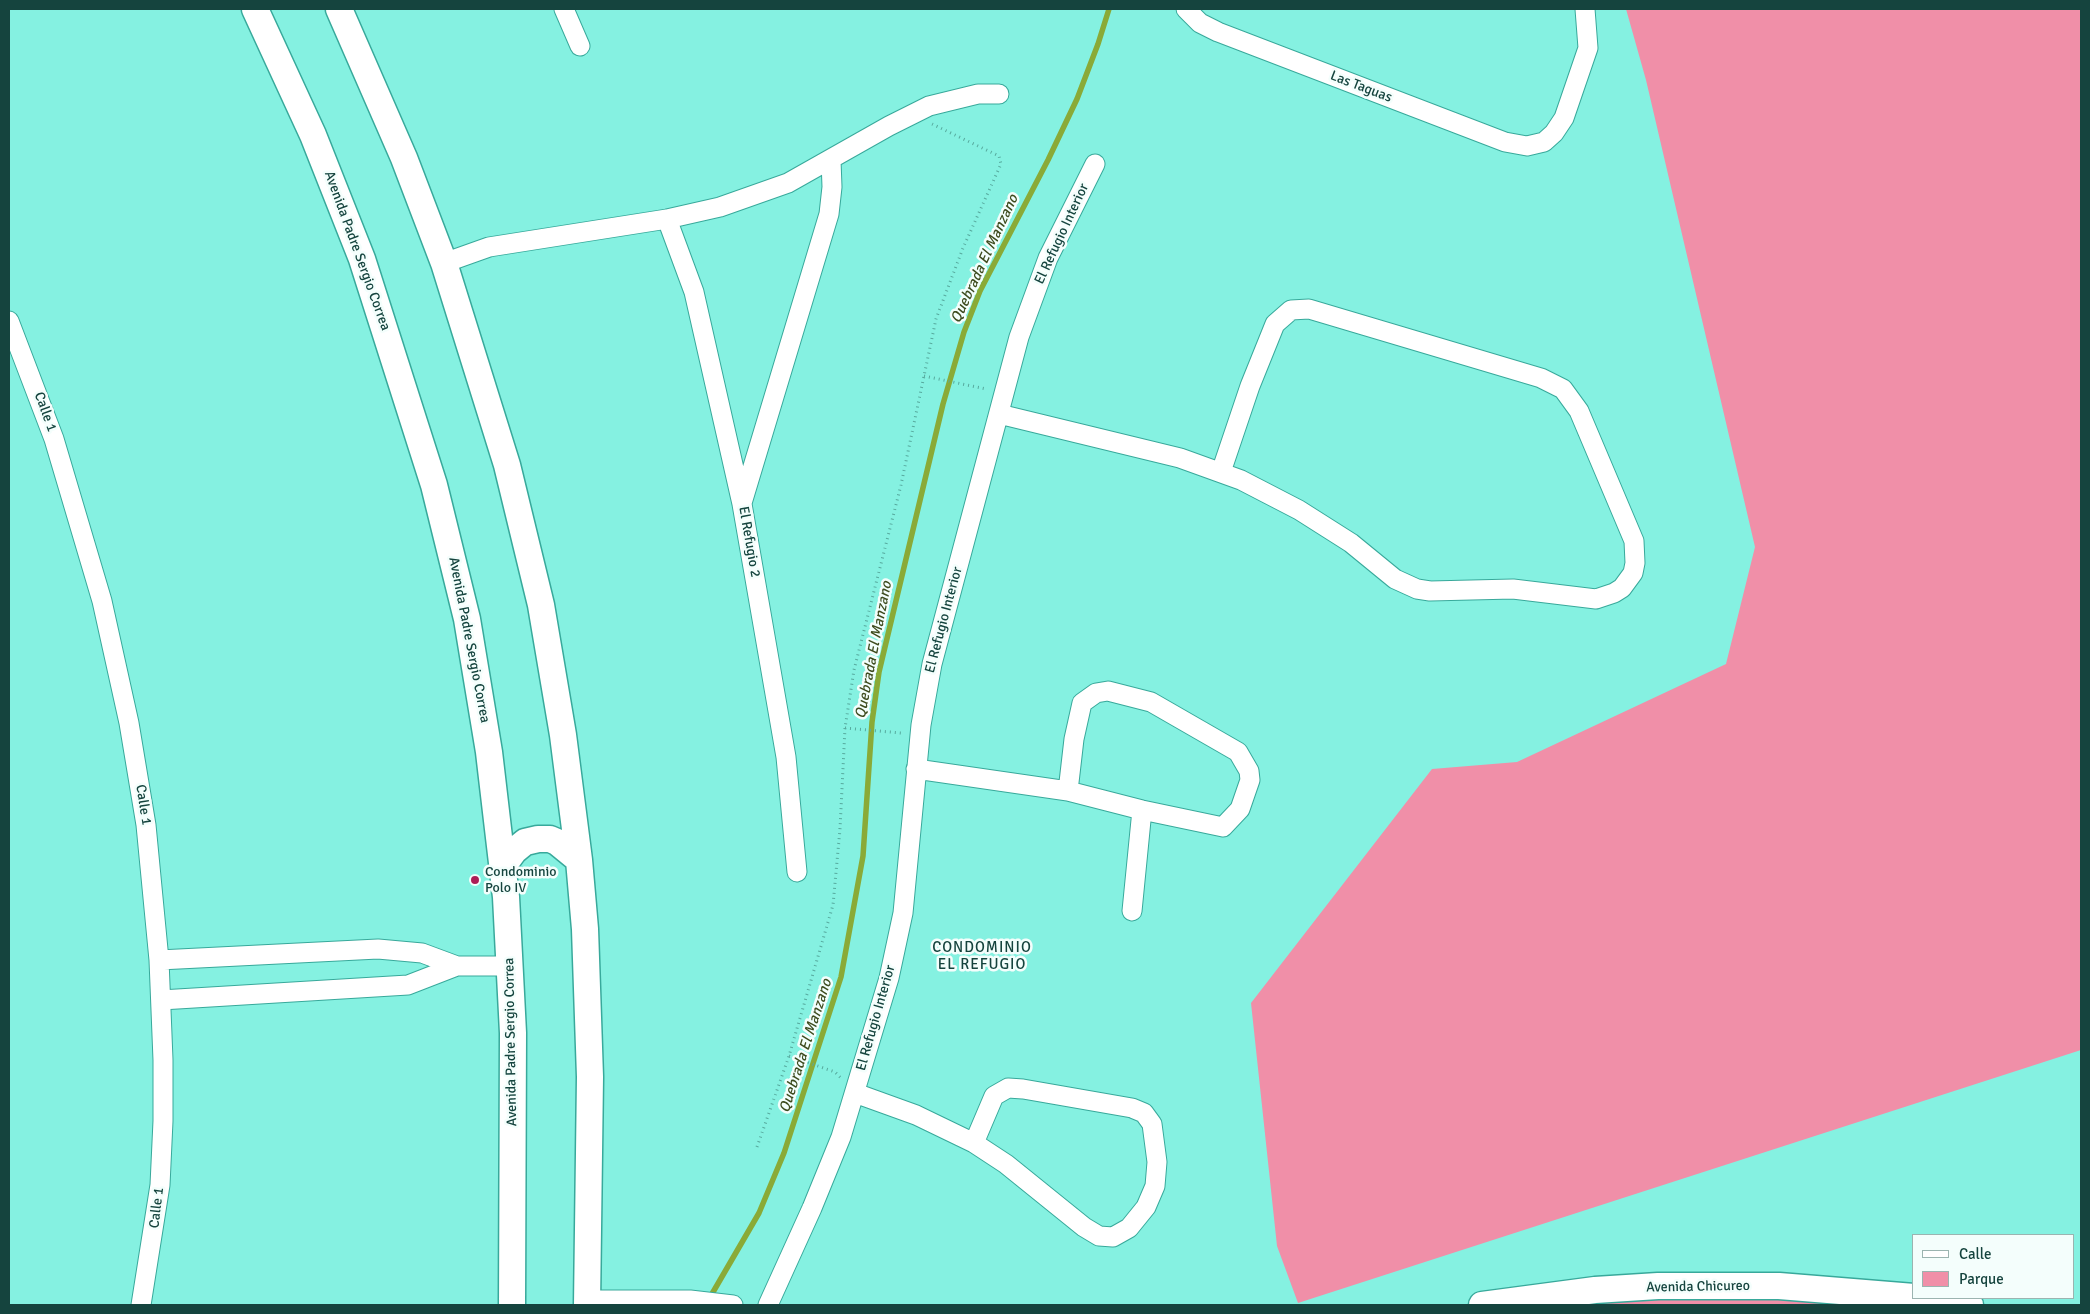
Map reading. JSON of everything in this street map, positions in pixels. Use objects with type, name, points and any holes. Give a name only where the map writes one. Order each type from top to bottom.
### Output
[{"type":"street","name":"Avenida Padre Sergio Correa","points":[[255,9],[338,195],[384,324],[434,486],[456,573],[479,685],[503,866],[510,966],[513,1090],[512,1305]]},
{"type":"street","points":[[339,9],[404,158],[444,263],[507,466],[541,605],[562,726],[579,860],[585,929],[590,1077],[587,1302],[690,1300],[727,1304]]},
{"type":"street","points":[[564,9],[580,46]]},
{"type":"street","name":"Las Taguas","points":[[1186,9],[1200,23],[1214,30],[1506,142],[1528,146],[1544,142],[1554,133],[1564,118],[1588,48],[1585,9]]},
{"type":"street","points":[[444,263],[489,247],[667,219],[749,198],[788,183],[911,114],[963,96],[999,94]]},
{"type":"street","points":[[742,504],[829,214],[832,187],[831,160]]},
{"type":"street","name":"El Refugio Interior","points":[[768,1305],[826,1177],[855,1093],[896,948],[903,913],[916,769],[926,691],[1019,337],[1033,297],[1063,226],[1095,164]]},
{"type":"street","name":"El Refugio 2","points":[[667,219],[696,299],[742,504],[786,757],[797,872]]},
{"type":"street","points":[[999,414],[1180,458],[1262,489],[1351,543],[1395,579],[1417,589],[1438,591],[1512,588],[1596,599],[1622,588],[1633,573],[1635,563],[1634,541],[1579,411],[1563,389],[1541,378],[1309,308],[1291,310],[1274,324],[1250,386],[1221,472]]},
{"type":"street","name":"Calle 1","points":[[9,321],[54,439],[106,618],[129,723],[145,815],[159,960],[163,1113],[160,1185],[141,1305]]},
{"type":"street","points":[[916,769],[1068,791],[1142,810],[1223,827],[1240,808],[1250,780],[1250,770],[1238,752],[1151,702],[1108,691],[1096,693],[1082,703],[1074,739],[1068,791]]},
{"type":"street","points":[[1132,911],[1142,810]]},
{"type":"street","points":[[503,866],[514,851],[525,842],[538,839],[550,839],[557,842],[579,860]]},
{"type":"street","points":[[159,960],[393,949],[422,954],[457,966],[510,966]]},
{"type":"street","points":[[161,1000],[408,985],[457,966]]},
{"type":"street","points":[[855,1093],[916,1115],[974,1143],[1006,1164],[1084,1227],[1100,1236],[1113,1236],[1129,1228],[1146,1207],[1155,1186],[1157,1162],[1154,1130],[1149,1118],[1132,1108],[1008,1088],[999,1092],[991,1102],[974,1143]]},
{"type":"street","name":"Avenida Chicureo","points":[[1482,1305],[1595,1290],[1658,1286],[1779,1286],[1912,1298]]},
{"type":"street","name":"Avenida Chicureo","points":[[1922,1299],[1964,1305]]},
{"type":"path","points":[[757,1147],[789,1056],[833,905],[838,860],[845,728],[854,670],[891,528],[939,310],[963,248],[1001,164],[1001,158],[911,114]]},
{"type":"path","points":[[924,376],[964,385]]},
{"type":"path","points":[[845,728],[892,732]]},
{"type":"path","points":[[789,1056],[835,1072]]},
{"type":"green space","points":[[1626,9],[2081,9],[2081,1050],[1298,1303],[1277,1246],[1251,1003],[1432,769],[1517,762],[1726,664],[1755,547],[1646,80]]},
{"type":"green space","points":[[1700,1297],[1778,1298],[1884,1305],[1570,1305]]},
{"type":"waterway","name":"Quebrada El Manzano","points":[[709,1299],[759,1213],[784,1153],[841,977],[863,856],[872,722],[879,672],[943,404],[964,332],[980,291],[1048,160],[1077,99],[1109,9]]},
{"type":"place","name":"Condominio Polo IV","points":[[475,880]]},
{"type":"district","name":"CONDOMINIO EL REFUGIO","points":[[982,956]]}]
